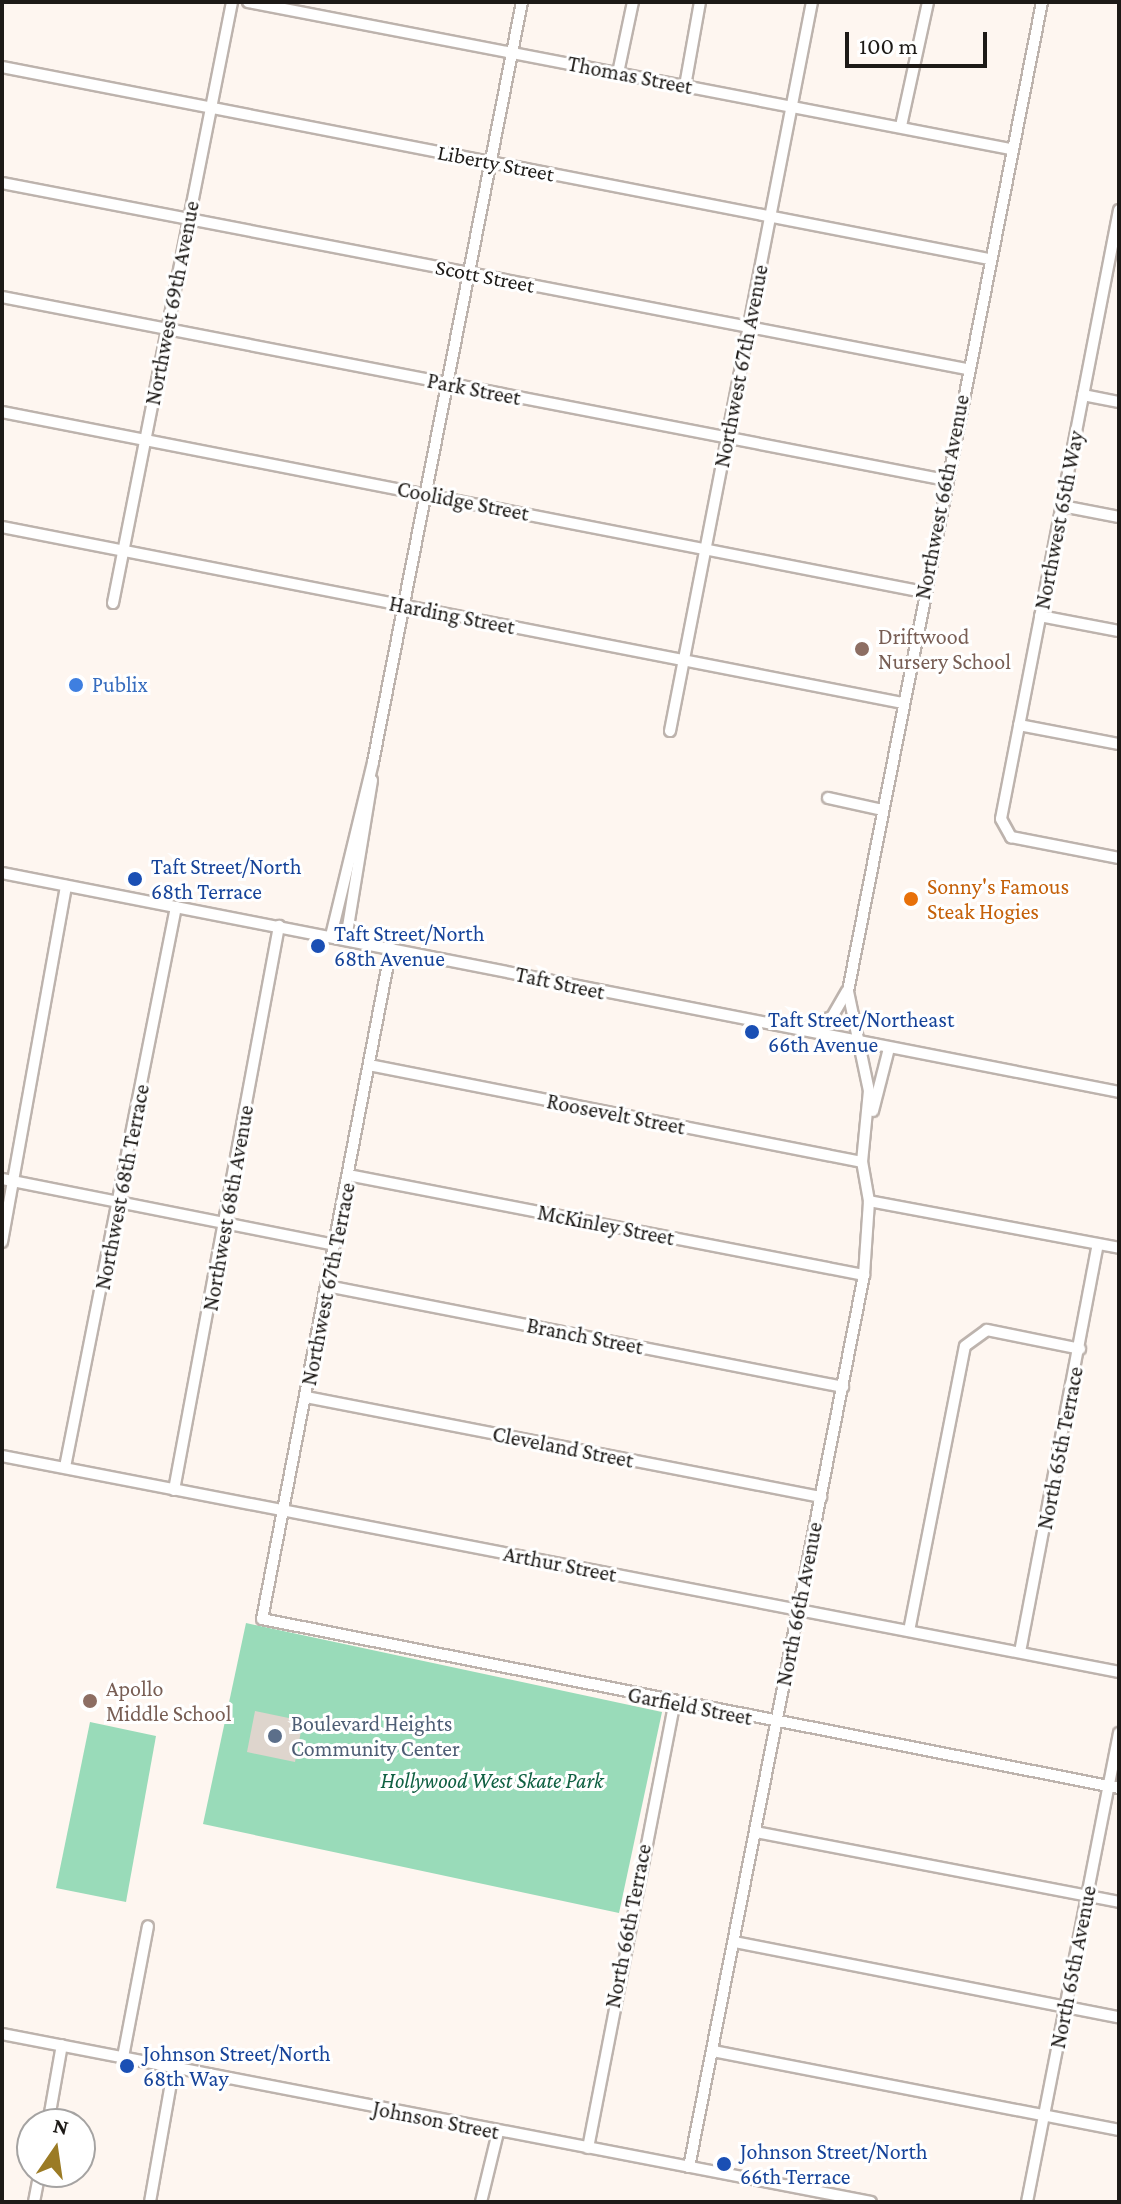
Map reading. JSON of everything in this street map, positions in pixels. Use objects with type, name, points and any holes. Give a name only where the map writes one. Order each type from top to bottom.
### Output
[{"type":"street","name":"Northwest 69th Avenue","points":[[113,603],[232,2]]},
{"type":"street","name":"Thomas Street","points":[[248,2],[1011,149]]},
{"type":"street","points":[[331,936],[373,762],[522,2]]},
{"type":"street","points":[[618,73],[633,2]]},
{"type":"street","points":[[685,86],[700,2]]},
{"type":"street","name":"Northwest 67th Avenue","points":[[670,731],[812,2]]},
{"type":"street","points":[[901,126],[928,2]]},
{"type":"street","name":"Northwest 66th Avenue","points":[[854,1041],[848,991],[967,369],[1042,2]]},
{"type":"street","name":"Liberty Street","points":[[2,67],[989,259]]},
{"type":"street","name":"Scott Street","points":[[2,183],[967,369]]},
{"type":"street","name":"Northwest 65th Way","points":[[1119,210],[1019,725],[1003,830],[1011,837],[1119,858]]},
{"type":"street","points":[[1105,280],[1119,283]]},
{"type":"street","name":"Park Street","points":[[2,297],[946,480]]},
{"type":"street","points":[[1083,395],[1119,402]]},
{"type":"street","name":"Coolidge Street","points":[[2,412],[924,592]]},
{"type":"street","points":[[1062,506],[1119,517]]},
{"type":"street","name":"Harding Street","points":[[2,527],[902,703]]},
{"type":"street","points":[[1040,616],[1119,631]]},
{"type":"street","points":[[1019,725],[1119,744]]},
{"type":"street","points":[[346,939],[370,817],[373,762]]},
{"type":"street","points":[[828,798],[882,810]]},
{"type":"street","name":"Taft Street","points":[[2,873],[1119,1092]]},
{"type":"street","points":[[2,1242],[66,886]]},
{"type":"street","name":"Northwest 68th Terrace","points":[[65,1467],[121,1203],[176,907]]},
{"type":"street","name":"Northwest 68th Avenue","points":[[174,1490],[226,1224],[279,926]]},
{"type":"street","name":"Northwest 67th Terrace","points":[[262,1619],[391,948]]},
{"type":"street","points":[[798,1030],[832,1017],[848,991]]},
{"type":"street","name":"North 66th Avenue","points":[[689,2167],[864,1275],[869,1201],[862,1162],[869,1120],[869,1091],[854,1041]]},
{"type":"street","points":[[869,1120],[889,1048]]},
{"type":"street","name":"Roosevelt Street","points":[[369,1065],[862,1162]]},
{"type":"street","name":"McKinley Street","points":[[348,1175],[864,1275]]},
{"type":"street","points":[[2,1179],[335,1245]]},
{"type":"street","points":[[869,1201],[1119,1248]]},
{"type":"street","name":"North 65th Terrace","points":[[1020,1652],[1098,1244]]},
{"type":"street","name":"Branch Street","points":[[327,1286],[843,1387]]},
{"type":"street","points":[[909,1631],[965,1346],[973,1335],[987,1330],[1080,1349]]},
{"type":"street","name":"Cleveland Street","points":[[306,1397],[821,1497]]},
{"type":"street","name":"Arthur Street","points":[[2,1456],[1119,1672]]},
{"type":"street","name":"Garfield Street","points":[[262,1619],[674,1704],[1114,1787]]},
{"type":"street","name":"North 66th Terrace","points":[[588,2148],[674,1704]]},
{"type":"street","name":"North 65th Avenue","points":[[1027,2202],[1087,1896],[1114,1787],[1119,1733]]},
{"type":"street","points":[[756,1832],[1119,1902]]},
{"type":"street","points":[[123,2057],[148,1926]]},
{"type":"street","points":[[735,1942],[1119,2017]]},
{"type":"street","name":"Johnson Street","points":[[2,2034],[689,2167],[813,2197],[871,2202]]},
{"type":"street","points":[[51,2108],[62,2045]]},
{"type":"street","points":[[713,2051],[1119,2130]]},
{"type":"street","points":[[150,2202],[174,2066]]},
{"type":"street","points":[[481,2202],[498,2132]]},
{"type":"green space","name":"Hollywood West Skate Park","points":[[246,1623],[662,1712],[619,1913],[203,1824]]},
{"type":"green space","points":[[90,1722],[156,1736],[126,1902],[56,1888]]},
{"type":"building","name":"Boulevard Heights Community Center","points":[[255,1711],[303,1721],[295,1762],[247,1752]]},
{"type":"place","name":"Driftwood Nursery School","points":[[862,649]]},
{"type":"place","name":"Publix","points":[[76,685]]},
{"type":"place","name":"Taft Street/North 68th Terrace","points":[[135,879]]},
{"type":"place","name":"Sonny's Famous Steak Hogies","points":[[911,899]]},
{"type":"place","name":"Taft Street/North 68th Avenue","points":[[318,946]]},
{"type":"place","name":"Taft Street/Northeast 66th Avenue","points":[[752,1032]]},
{"type":"place","name":"Apollo Middle School","points":[[90,1701]]},
{"type":"place","name":"Boulevard Heights Community Center","points":[[275,1736]]},
{"type":"place","name":"Johnson Street/North 68th Way","points":[[127,2066]]},
{"type":"place","name":"Johnson Street/North 66th Terrace","points":[[724,2164]]}]
